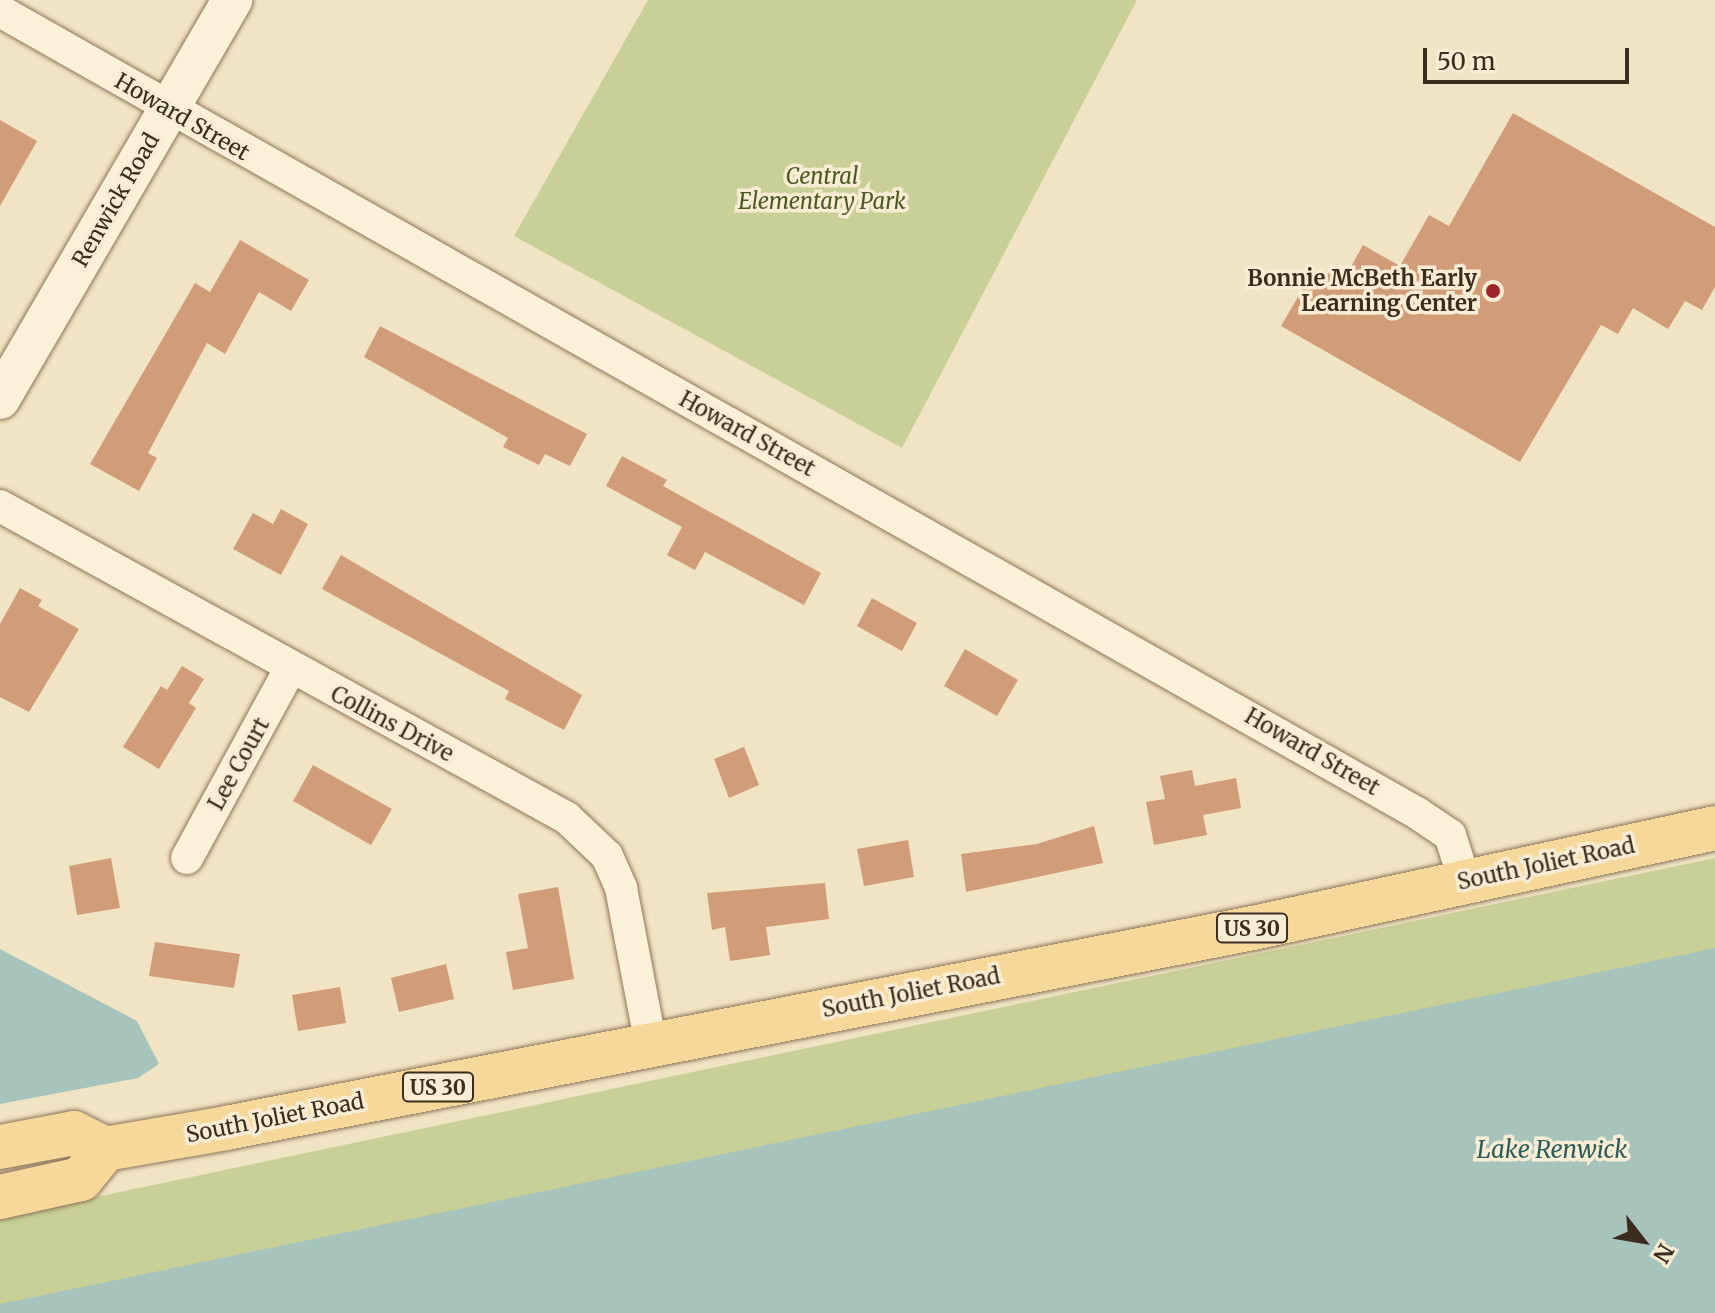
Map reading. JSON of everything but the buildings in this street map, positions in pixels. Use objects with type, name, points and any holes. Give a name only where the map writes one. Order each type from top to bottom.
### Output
[{"type":"main road","name":"South Joliet Road","points":[[105,1149],[651,1046],[1465,882],[1715,828]]},
{"type":"main road","points":[[0,1147],[74,1133],[105,1149],[81,1179],[0,1197]]},
{"type":"street","name":"Renwick Road","points":[[0,399],[232,0]]},
{"type":"street","name":"Howard Street","points":[[0,11],[168,110],[1417,813],[1450,835],[1465,882]]},
{"type":"street","name":"Collins Drive","points":[[0,506],[290,669],[567,818],[607,856],[633,937],[651,1046]]},
{"type":"street","name":"Lee Court","points":[[187,858],[290,669]]},
{"type":"green space","name":"Central Elementary Park","points":[[648,0],[1137,0],[902,448],[514,236]]},
{"type":"green space","name":"Lake Renwick","points":[[1715,858],[1715,1313],[0,1313],[0,1217]]},
{"type":"water","name":"Lake Renwick","points":[[1715,948],[1715,1313],[0,1313],[0,1304]]},
{"type":"water","points":[[0,949],[137,1021],[159,1064],[138,1078],[0,1104]]},
{"type":"place","name":"Bonnie McBeth Early Learning Center","points":[[1493,291]]}]
